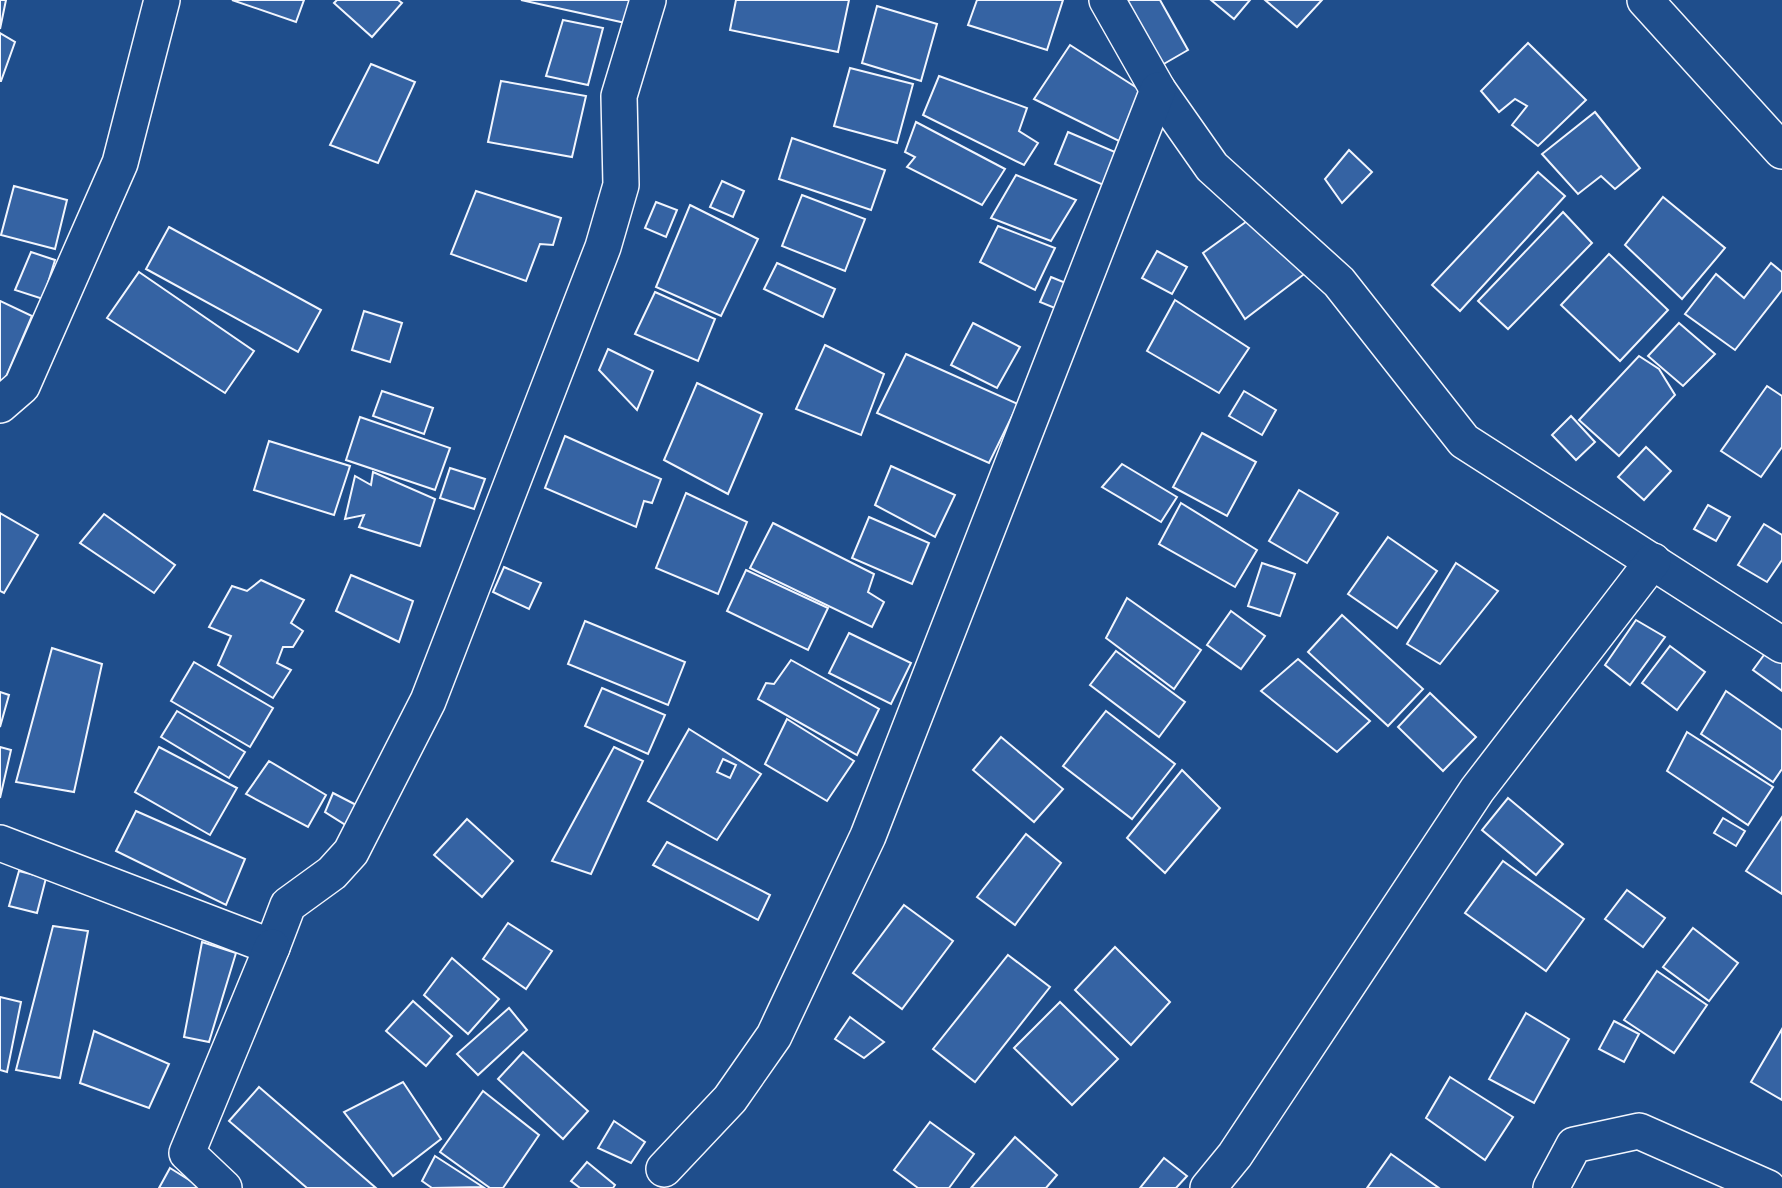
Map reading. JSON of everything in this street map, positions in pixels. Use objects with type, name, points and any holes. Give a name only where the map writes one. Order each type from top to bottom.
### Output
[{"type":"street","points":[[0,405],[22,386],[120,163],[162,0]]},
{"type":"street","points":[[224,1188],[187,1153],[288,905],[332,873],[351,852],[428,701],[603,247],[621,186],[619,96],[648,0]]},
{"type":"street","points":[[1107,0],[1158,90],[1212,167],[1339,282],[1464,441],[1782,645]]},
{"type":"street","points":[[1645,0],[1782,151]]},
{"type":"street","points":[[664,1169],[730,1099],[774,1036],[868,836],[1158,90]]},
{"type":"street","points":[[1208,1188],[1243,1143],[1477,790],[1653,561]]},
{"type":"street","points":[[0,843],[272,947]]},
{"type":"street","points":[[1551,1188],[1574,1145],[1639,1131],[1768,1188]]},
{"type":"building","points":[[0,0],[6,0],[0,29]]},
{"type":"building","points":[[232,0],[304,0],[296,22]]},
{"type":"building","points":[[337,0],[398,0],[402,3],[372,37],[334,3]]},
{"type":"building","points":[[521,0],[636,0],[630,24]]},
{"type":"building","points":[[736,0],[849,0],[838,52],[730,30]]},
{"type":"building","points":[[977,0],[1063,0],[1047,50],[968,25]]},
{"type":"building","points":[[1126,0],[1160,0],[1188,50],[1162,65]]},
{"type":"building","points":[[1211,0],[1250,0],[1234,19]]},
{"type":"building","points":[[1265,0],[1322,0],[1297,27]]},
{"type":"building","points":[[877,6],[937,24],[921,81],[862,63]]},
{"type":"building","points":[[563,20],[603,28],[588,85],[546,76]]},
{"type":"building","points":[[0,33],[15,42],[1,81],[0,81]]},
{"type":"building","points":[[1528,43],[1586,100],[1538,146],[1512,125],[1527,106],[1515,99],[1499,112],[1481,91]]},
{"type":"building","points":[[1070,45],[1148,95],[1121,142],[1034,99]]},
{"type":"building","points":[[371,64],[415,82],[378,163],[330,145]]},
{"type":"building","points":[[850,68],[913,84],[897,143],[834,126]]},
{"type":"building","points":[[939,76],[1027,108],[1019,131],[1038,143],[1024,165],[923,115]]},
{"type":"building","points":[[501,81],[586,96],[572,157],[488,142]]},
{"type":"building","points":[[1595,112],[1640,168],[1615,189],[1601,176],[1578,194],[1542,154]]},
{"type":"building","points":[[916,122],[1005,169],[982,205],[907,167],[915,157],[905,152]]},
{"type":"building","points":[[1068,132],[1122,155],[1108,187],[1055,164]]},
{"type":"building","points":[[792,138],[885,170],[871,210],[779,179]]},
{"type":"building","points":[[1349,150],[1372,172],[1342,203],[1325,179]]},
{"type":"building","points":[[1538,172],[1565,196],[1460,311],[1432,285]]},
{"type":"building","points":[[1016,175],[1076,200],[1051,241],[991,218]]},
{"type":"building","points":[[722,181],[744,191],[733,217],[710,207]]},
{"type":"building","points":[[14,186],[67,200],[55,249],[1,235]]},
{"type":"building","points":[[476,191],[561,218],[553,245],[540,244],[526,281],[451,254]]},
{"type":"building","points":[[802,195],[865,219],[845,271],[782,246]]},
{"type":"building","points":[[1663,197],[1725,248],[1682,299],[1625,245]]},
{"type":"building","points":[[656,202],[677,210],[666,237],[645,228]]},
{"type":"building","points":[[690,205],[758,239],[721,316],[656,287]]},
{"type":"building","points":[[1563,212],[1592,243],[1508,329],[1478,301]]},
{"type":"building","points":[[1254,216],[1307,272],[1245,319],[1203,253]]},
{"type":"building","points":[[998,226],[1055,248],[1035,290],[980,262]]},
{"type":"building","points":[[169,227],[321,310],[298,352],[146,269]]},
{"type":"building","points":[[1157,251],[1187,267],[1172,294],[1142,278]]},
{"type":"building","points":[[31,252],[55,260],[43,299],[15,290]]},
{"type":"building","points":[[1609,254],[1668,310],[1620,361],[1561,305]]},
{"type":"building","points":[[777,263],[835,289],[823,317],[764,289]]},
{"type":"building","points":[[1771,263],[1782,272],[1782,290],[1735,350],[1685,314],[1716,274],[1744,298]]},
{"type":"building","points":[[139,272],[254,351],[225,393],[107,318]]},
{"type":"building","points":[[1051,277],[1078,288],[1067,313],[1040,302]]},
{"type":"building","points":[[655,292],[715,319],[698,361],[635,334]]},
{"type":"building","points":[[1175,300],[1249,348],[1219,393],[1147,351]]},
{"type":"building","points":[[0,301],[32,316],[3,384],[0,383]]},
{"type":"building","points":[[364,311],[402,323],[390,362],[352,350]]},
{"type":"building","points":[[973,323],[1020,347],[997,388],[951,365]]},
{"type":"building","points":[[1679,323],[1715,354],[1683,386],[1648,356]]},
{"type":"building","points":[[825,345],[884,374],[861,435],[796,409]]},
{"type":"building","points":[[608,349],[653,371],[637,410],[599,370]]},
{"type":"building","points":[[906,354],[1018,404],[989,463],[877,413]]},
{"type":"building","points":[[1639,356],[1659,369],[1675,395],[1619,456],[1579,420]]},
{"type":"building","points":[[697,383],[762,414],[728,494],[664,460]]},
{"type":"building","points":[[1767,386],[1782,396],[1782,447],[1761,477],[1721,451]]},
{"type":"building","points":[[382,391],[433,408],[424,434],[373,416]]},
{"type":"building","points":[[1244,391],[1276,410],[1262,435],[1229,416]]},
{"type":"building","points":[[1571,416],[1595,442],[1576,460],[1552,435]]},
{"type":"building","points":[[360,417],[450,448],[435,490],[346,460]]},
{"type":"building","points":[[1202,433],[1256,462],[1227,516],[1173,487]]},
{"type":"building","points":[[565,436],[661,479],[652,503],[644,501],[636,527],[545,488]]},
{"type":"building","points":[[269,441],[350,466],[334,515],[254,490]]},
{"type":"building","points":[[1646,447],[1671,471],[1644,500],[1618,477]]},
{"type":"building","points":[[1122,464],[1177,497],[1161,522],[1102,487]]},
{"type":"building","points":[[891,466],[955,495],[935,537],[875,505]]},
{"type":"building","points":[[450,468],[485,479],[474,509],[440,498]]},
{"type":"building","points":[[373,472],[435,499],[420,546],[359,527],[364,515],[345,519],[355,476],[371,485]]},
{"type":"building","points":[[1299,490],[1338,513],[1307,563],[1269,541]]},
{"type":"building","points":[[686,493],[747,522],[718,594],[656,568]]},
{"type":"building","points":[[1181,503],[1257,550],[1235,587],[1159,544]]},
{"type":"building","points":[[1708,505],[1730,517],[1716,541],[1694,529]]},
{"type":"building","points":[[0,513],[38,535],[4,593],[0,591]]},
{"type":"building","points":[[104,514],[175,565],[154,593],[80,543]]},
{"type":"building","points":[[869,517],[929,543],[912,584],[852,558]]},
{"type":"building","points":[[773,523],[874,574],[868,592],[884,602],[872,627],[750,568]]},
{"type":"building","points":[[1764,524],[1782,535],[1782,560],[1767,582],[1738,565]]},
{"type":"building","points":[[1388,537],[1437,571],[1397,628],[1348,594]]},
{"type":"building","points":[[1262,563],[1295,574],[1280,616],[1248,606]]},
{"type":"building","points":[[1456,563],[1498,591],[1440,664],[1407,644]]},
{"type":"building","points":[[504,567],[541,583],[529,609],[493,592]]},
{"type":"building","points":[[746,570],[828,608],[808,650],[727,611]]},
{"type":"building","points":[[351,575],[413,601],[399,642],[336,611]]},
{"type":"building","points":[[261,580],[304,600],[291,623],[303,631],[293,647],[283,647],[277,663],[291,670],[273,698],[218,665],[231,636],[209,627],[232,586],[247,591]]},
{"type":"building","points":[[1127,598],[1201,650],[1174,689],[1106,638]]},
{"type":"building","points":[[1231,611],[1265,636],[1241,669],[1207,645]]},
{"type":"building","points":[[1342,615],[1423,689],[1388,726],[1308,652]]},
{"type":"building","points":[[1636,620],[1665,637],[1630,685],[1605,665]]},
{"type":"building","points":[[585,621],[685,662],[668,705],[568,664]]},
{"type":"building","points":[[849,633],[911,663],[891,704],[829,673]]},
{"type":"building","points":[[1670,646],[1705,672],[1677,710],[1642,683]]},
{"type":"building","points":[[52,648],[102,664],[74,792],[16,782]]},
{"type":"building","points":[[1769,648],[1782,656],[1782,691],[1753,670]]},
{"type":"building","points":[[1116,651],[1185,702],[1159,737],[1090,685]]},
{"type":"building","points":[[1298,659],[1370,721],[1337,752],[1261,691]]},
{"type":"building","points":[[791,660],[879,709],[857,755],[758,699],[766,683],[774,684]]},
{"type":"building","points":[[194,662],[273,708],[250,747],[171,701]]},
{"type":"building","points":[[602,688],[665,715],[648,754],[585,726]]},
{"type":"building","points":[[1726,691],[1782,730],[1782,769],[1773,782],[1701,734]]},
{"type":"building","points":[[0,692],[9,695],[0,727]]},
{"type":"building","points":[[1430,693],[1476,737],[1443,771],[1398,727]]},
{"type":"building","points":[[177,711],[245,752],[229,778],[161,737]]},
{"type":"building","points":[[1106,711],[1175,764],[1132,819],[1063,766]]},
{"type":"building","points":[[787,719],[854,761],[827,801],[765,764]]},
{"type":"building","points":[[689,729],[761,774],[717,840],[648,801]],"holes":[[[723,759],[736,765],[730,778],[717,772]]]},
{"type":"building","points":[[1687,732],[1773,787],[1748,825],[1667,771]]},
{"type":"building","points":[[1001,737],[1063,789],[1034,822],[973,770]]},
{"type":"building","points":[[0,747],[11,750],[0,798]]},
{"type":"building","points":[[159,747],[237,788],[210,835],[135,792]]},
{"type":"building","points":[[614,747],[643,761],[591,874],[552,861]]},
{"type":"building","points":[[269,761],[326,795],[308,827],[246,794]]},
{"type":"building","points":[[1182,770],[1220,808],[1165,873],[1127,838]]},
{"type":"building","points":[[333,793],[364,809],[352,829],[325,812]]},
{"type":"building","points":[[1508,798],[1563,844],[1536,875],[1482,830]]},
{"type":"building","points":[[136,811],[245,859],[226,905],[116,851]]},
{"type":"building","points":[[1782,817],[1782,894],[1746,871]]},
{"type":"building","points":[[1723,818],[1745,831],[1736,846],[1714,833]]},
{"type":"building","points":[[467,819],[513,861],[482,897],[434,855]]},
{"type":"building","points":[[1026,834],[1061,863],[1015,925],[977,897]]},
{"type":"building","points":[[667,842],[770,895],[758,920],[653,865]]},
{"type":"building","points":[[1503,861],[1584,919],[1546,971],[1465,913]]},
{"type":"building","points":[[19,871],[46,878],[37,913],[9,906]]},
{"type":"building","points":[[1627,890],[1665,918],[1643,947],[1605,919]]},
{"type":"building","points":[[904,905],[953,941],[902,1009],[853,973]]},
{"type":"building","points":[[508,923],[552,951],[526,989],[483,959]]},
{"type":"building","points":[[53,926],[88,931],[60,1078],[16,1070]]},
{"type":"building","points":[[1693,928],[1738,963],[1709,1001],[1663,967]]},
{"type":"building","points":[[202,942],[236,953],[209,1042],[184,1037]]},
{"type":"building","points":[[1115,947],[1170,1002],[1131,1045],[1075,990]]},
{"type":"building","points":[[1008,955],[1050,987],[975,1082],[933,1049]]},
{"type":"building","points":[[452,958],[499,999],[468,1034],[424,995]]},
{"type":"building","points":[[1657,971],[1707,1005],[1674,1053],[1624,1020]]},
{"type":"building","points":[[0,997],[21,1002],[7,1072],[0,1070]]},
{"type":"building","points":[[413,1001],[452,1036],[426,1066],[386,1031]]},
{"type":"building","points":[[1060,1002],[1118,1059],[1072,1105],[1014,1048]]},
{"type":"building","points":[[509,1008],[527,1030],[478,1075],[457,1054]]},
{"type":"building","points":[[1526,1013],[1569,1039],[1534,1103],[1489,1079]]},
{"type":"building","points":[[850,1017],[884,1042],[864,1058],[835,1039]]},
{"type":"building","points":[[1614,1021],[1639,1034],[1624,1062],[1599,1049]]},
{"type":"building","points":[[1782,1029],[1782,1100],[1751,1082]]},
{"type":"building","points":[[94,1031],[169,1064],[149,1108],[80,1083]]},
{"type":"building","points":[[523,1052],[588,1111],[563,1139],[498,1079]]},
{"type":"building","points":[[1450,1077],[1513,1117],[1485,1160],[1426,1118]]},
{"type":"building","points":[[403,1082],[441,1139],[393,1176],[344,1112]]},
{"type":"building","points":[[259,1087],[376,1188],[307,1188],[229,1121]]},
{"type":"building","points":[[483,1091],[539,1135],[503,1188],[490,1188],[440,1152]]},
{"type":"building","points":[[614,1121],[645,1142],[631,1163],[598,1148]]},
{"type":"building","points":[[930,1122],[974,1154],[949,1188],[918,1188],[894,1170]]},
{"type":"building","points":[[1015,1137],[1057,1175],[1046,1188],[971,1188]]},
{"type":"building","points":[[1391,1154],[1439,1188],[1367,1188]]},
{"type":"building","points":[[435,1156],[483,1187],[432,1188],[422,1181]]},
{"type":"building","points":[[1164,1158],[1187,1176],[1176,1188],[1140,1188]]},
{"type":"building","points":[[587,1162],[615,1185],[613,1188],[580,1188],[571,1181]]},
{"type":"building","points":[[170,1168],[202,1188],[159,1188]]}]
